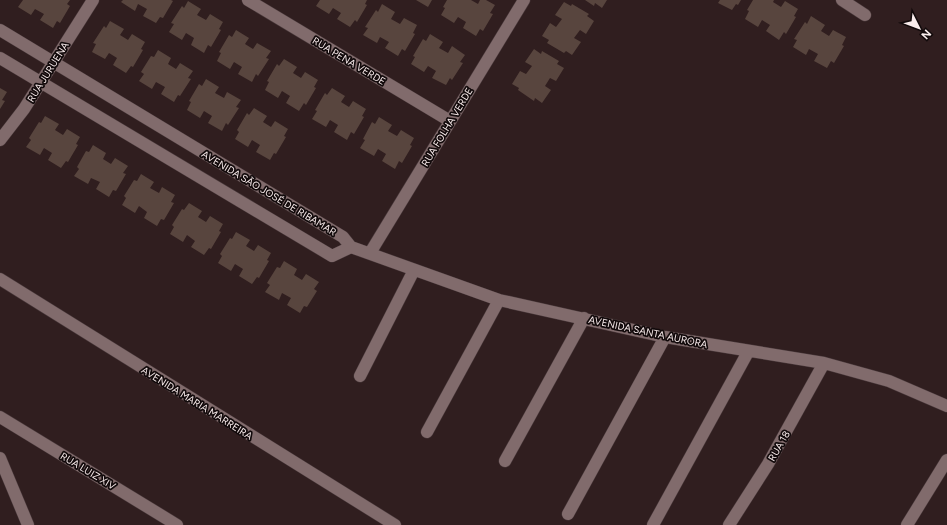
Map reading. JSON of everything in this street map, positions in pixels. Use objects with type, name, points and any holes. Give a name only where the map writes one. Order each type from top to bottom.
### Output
[{"type":"street","name":"RUA JURUENA","points":[[0,140],[12,127],[54,64],[93,0]]},
{"type":"street","name":"RUA PENA VERDE","points":[[248,0],[450,121]]},
{"type":"street","name":"RUA FOLHA VERDE","points":[[370,254],[524,0]]},
{"type":"street","points":[[842,0],[865,15]]},
{"type":"street","name":"AVENIDA SÃO JOSÉ DE RIBAMAR","points":[[0,30],[343,238],[351,247]]},
{"type":"street","points":[[0,58],[332,256],[351,247]]},
{"type":"street","name":"AVENIDA SANTA AURORA","points":[[351,247],[499,300],[665,337],[824,364],[889,381],[947,406]]},
{"type":"street","points":[[360,376],[414,270]]},
{"type":"street","name":"AVENIDA MARIA MARREIRA","points":[[0,280],[395,525]]},
{"type":"street","points":[[427,432],[499,300]]},
{"type":"street","points":[[504,461],[584,318]]},
{"type":"street","points":[[568,514],[665,337]]},
{"type":"street","points":[[653,525],[748,352]]},
{"type":"street","name":"RUA 18","points":[[729,525],[768,464],[824,364]]},
{"type":"street","name":"RUA LUIZ XIV","points":[[0,417],[177,525]]},
{"type":"street","points":[[0,458],[28,525]]},
{"type":"street","points":[[907,525],[947,460]]},
{"type":"building","points":[[23,0],[70,0],[67,4],[70,6],[60,23],[57,21],[53,28],[40,20],[44,14],[35,9],[31,15],[18,7]]},
{"type":"building","points":[[123,0],[173,1],[163,18],[160,17],[156,23],[143,16],[147,9],[138,4],[135,11],[121,2]]},
{"type":"building","points":[[320,0],[367,0],[365,4],[367,5],[357,22],[355,20],[350,27],[337,19],[341,13],[333,8],[329,14],[316,6]]},
{"type":"building","points":[[416,0],[432,0],[428,7]]},
{"type":"building","points":[[447,0],[471,0],[478,4],[480,0],[486,0],[495,5],[490,13],[493,14],[483,31],[480,29],[476,36],[463,28],[466,22],[458,17],[454,23],[441,15]]},
{"type":"building","points":[[585,0],[607,0],[602,8],[595,3],[594,6]]},
{"type":"building","points":[[720,0],[741,0],[732,10],[718,3]]},
{"type":"building","points":[[753,0],[774,0],[773,2],[781,7],[785,1],[798,9],[794,16],[796,17],[786,34],[784,32],[779,40],[766,31],[770,25],[762,20],[758,27],[745,19],[749,11],[747,10]]},
{"type":"building","points":[[188,1],[201,9],[197,15],[206,20],[210,14],[223,22],[219,29],[221,30],[211,47],[208,45],[204,53],[191,45],[194,38],[186,33],[182,40],[169,32],[174,24],[171,23],[182,6],[184,8]]},
{"type":"building","points":[[564,2],[571,6],[572,4],[589,14],[587,16],[594,21],[586,34],[580,30],[574,38],[581,42],[572,55],[566,51],[564,53],[547,43],[549,40],[542,36],[550,23],[556,27],[562,19],[555,15]]},
{"type":"building","points":[[382,4],[395,12],[391,19],[400,24],[404,18],[417,25],[413,33],[415,34],[405,51],[402,49],[398,56],[385,48],[389,42],[380,37],[377,43],[363,35],[368,28],[365,27],[376,10],[378,12]]},
{"type":"building","points":[[811,16],[825,25],[821,31],[829,36],[833,30],[846,37],[842,45],[844,46],[834,63],[831,61],[827,68],[814,61],[818,54],[809,49],[806,55],[793,47],[797,40],[794,39],[805,22],[807,24]]},
{"type":"building","points":[[110,21],[124,29],[120,35],[128,40],[132,34],[145,42],[141,49],[143,50],[133,67],[131,66],[126,73],[113,65],[117,58],[109,53],[105,59],[92,52],[96,44],[93,43],[104,26],[106,28]]},
{"type":"building","points":[[236,30],[249,38],[245,44],[253,49],[257,43],[271,51],[266,58],[269,59],[258,76],[256,74],[252,82],[238,74],[242,67],[234,62],[230,69],[217,61],[221,53],[219,52],[229,35],[232,37]]},
{"type":"building","points":[[430,34],[443,42],[439,48],[448,53],[452,46],[465,55],[460,62],[463,63],[452,80],[450,78],[446,85],[432,78],[436,71],[428,66],[424,72],[411,64],[415,57],[413,56],[423,39],[426,41]]},
{"type":"building","points":[[534,49],[541,54],[542,51],[559,61],[557,64],[564,68],[556,81],[550,78],[545,86],[551,90],[542,103],[535,98],[534,101],[512,84],[520,71],[526,74],[532,66],[525,62]]},
{"type":"building","points":[[158,50],[171,58],[168,64],[176,69],[180,63],[193,71],[188,78],[191,79],[180,96],[178,95],[174,102],[161,94],[165,87],[156,82],[152,89],[139,81],[144,74],[141,72],[151,56],[154,57]]},
{"type":"building","points":[[284,59],[297,67],[293,73],[301,78],[305,72],[318,80],[314,87],[316,88],[306,105],[304,103],[299,111],[286,103],[290,96],[282,91],[278,98],[265,90],[269,82],[267,81],[277,64],[279,66]]},
{"type":"building","points":[[206,79],[219,87],[215,93],[224,98],[227,92],[241,100],[236,107],[239,108],[228,125],[226,123],[222,131],[208,123],[212,116],[204,111],[200,118],[187,110],[191,102],[189,101],[199,84],[202,86]]},
{"type":"building","points":[[0,88],[7,92],[2,100],[5,101],[0,109]]},
{"type":"building","points":[[332,88],[345,96],[341,102],[349,107],[353,101],[366,109],[362,116],[364,117],[354,134],[351,132],[347,140],[334,132],[338,125],[330,120],[326,127],[312,119],[317,111],[315,110],[325,93],[327,95]]},
{"type":"building","points":[[254,108],[267,116],[263,122],[271,127],[275,121],[288,129],[284,136],[286,137],[276,154],[274,153],[270,160],[256,152],[260,145],[252,140],[248,147],[235,139],[239,132],[237,130],[247,113],[249,115]]},
{"type":"building","points":[[45,116],[59,124],[55,130],[63,135],[67,129],[80,137],[76,144],[78,145],[68,162],[66,161],[61,168],[48,160],[52,153],[44,148],[40,155],[26,147],[31,140],[29,138],[39,122],[41,123]]},
{"type":"building","points":[[379,117],[392,125],[388,131],[397,136],[401,130],[414,138],[410,145],[412,146],[402,163],[399,161],[395,169],[382,161],[386,154],[378,149],[374,156],[360,148],[372,122],[375,124]]},
{"type":"building","points":[[93,145],[106,153],[103,159],[111,164],[115,158],[128,166],[123,173],[126,174],[116,191],[113,190],[109,197],[96,189],[100,182],[91,178],[88,184],[74,176],[79,169],[77,167],[86,151],[89,152]]},
{"type":"building","points":[[141,174],[154,182],[150,188],[159,193],[162,187],[175,195],[171,202],[174,203],[164,220],[161,219],[157,226],[144,218],[147,212],[139,206],[135,213],[122,205],[126,198],[124,196],[134,180],[137,181]]},
{"type":"building","points":[[189,203],[202,211],[198,217],[206,222],[210,216],[223,224],[219,231],[221,232],[211,249],[209,248],[204,255],[191,247],[195,241],[187,235],[183,242],[170,234],[174,227],[172,225],[182,209],[184,210]]},
{"type":"building","points":[[236,232],[250,240],[246,246],[254,251],[258,245],[271,253],[267,260],[269,261],[259,278],[257,277],[252,284],[239,276],[243,269],[235,264],[231,271],[218,263],[222,256],[220,254],[230,238],[232,239]]},
{"type":"building","points":[[284,261],[297,269],[294,275],[302,280],[306,274],[319,282],[314,289],[317,291],[307,307],[304,306],[300,313],[287,305],[291,298],[282,293],[279,300],[265,292],[270,285],[267,283],[277,267],[280,268]]}]
